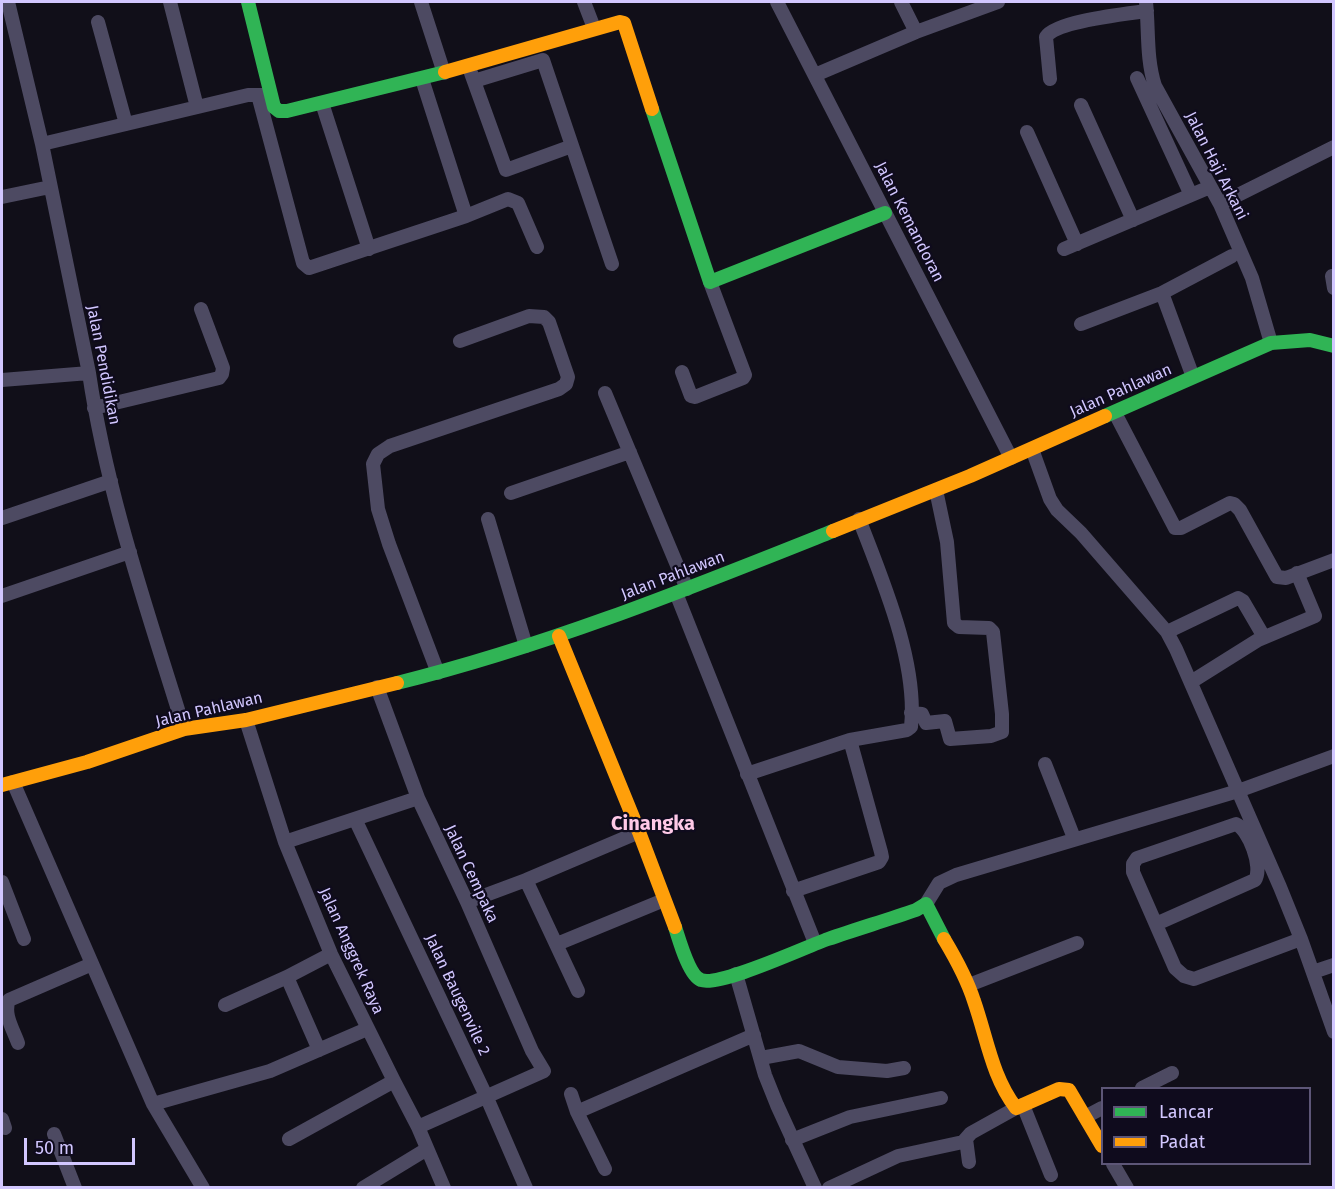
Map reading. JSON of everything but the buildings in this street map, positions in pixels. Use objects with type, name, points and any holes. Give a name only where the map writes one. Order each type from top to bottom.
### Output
[{"type":"street","name":"Jalan Pendidikan","points":[[8,2],[42,144],[89,373],[94,408],[111,481],[130,552],[184,729]]},
{"type":"street","points":[[170,2],[198,107]]},
{"type":"street","points":[[248,2],[265,95],[303,263],[309,268],[466,216],[508,199],[518,203],[537,247]]},
{"type":"street","points":[[421,2],[444,73]]},
{"type":"street","points":[[584,2],[594,28]]},
{"type":"street","name":"Jalan Kemandoran","points":[[777,2],[1011,458]]},
{"type":"street","points":[[901,2],[916,32]]},
{"type":"street","points":[[815,75],[988,3]]},
{"type":"street","points":[[1050,79],[1046,37],[1050,32],[1146,6]]},
{"type":"street","name":"Jalan Haji Arkani","points":[[1146,6],[1148,55],[1155,86],[1220,204],[1252,278],[1271,344]]},
{"type":"street","points":[[98,22],[126,124]]},
{"type":"street","points":[[265,95],[279,111],[287,111],[422,79],[594,28],[624,23],[710,282],[745,375],[743,378],[695,397],[691,396],[682,372]]},
{"type":"street","points":[[474,81],[543,60],[612,264]]},
{"type":"street","points":[[468,65],[506,170],[572,146]]},
{"type":"street","points":[[1137,78],[1191,195]]},
{"type":"street","points":[[422,79],[466,216]]},
{"type":"street","points":[[42,144],[248,95],[265,95]]},
{"type":"street","points":[[322,103],[369,249]]},
{"type":"street","points":[[1081,105],[1133,220]]},
{"type":"street","points":[[1027,132],[1070,247],[1210,187]]},
{"type":"street","points":[[1220,204],[1334,147]]},
{"type":"street","points":[[2,197],[50,187]]},
{"type":"street","points":[[710,282],[885,213]]},
{"type":"street","points":[[1081,324],[1162,294],[1232,256]]},
{"type":"street","points":[[1162,294],[1193,376]]},
{"type":"street","points":[[94,408],[219,378],[223,368],[201,309]]},
{"type":"street","points":[[438,673],[378,509],[373,464],[378,454],[390,446],[559,389],[566,384],[568,377],[549,322],[544,317],[529,316],[460,341]]},
{"type":"street","name":"Jalan Pahlawan","points":[[7,783],[87,762],[184,729],[246,720],[438,673],[560,636],[682,591],[936,490],[1115,413],[1193,376],[1271,344],[1305,339],[1323,341],[1334,346]]},
{"type":"street","points":[[2,380],[89,373]]},
{"type":"street","points":[[605,393],[630,452],[682,591],[747,774],[815,943]]},
{"type":"street","points":[[1115,413],[1175,528],[1180,528],[1230,503],[1240,510],[1275,575],[1286,578],[1334,560]]},
{"type":"street","points":[[1032,449],[1050,499],[1057,510],[1081,533],[1167,632],[1191,681],[1301,939],[1334,1032]]},
{"type":"street","points":[[511,493],[630,452]]},
{"type":"street","points":[[2,518],[111,481]]},
{"type":"street","points":[[911,713],[922,714],[926,723],[945,721],[950,739],[991,736],[1002,732],[993,632],[989,628],[959,627],[954,623],[947,542],[936,490]]},
{"type":"street","points":[[488,519],[526,646]]},
{"type":"street","points":[[747,774],[850,740],[907,730],[911,727],[911,693],[903,646],[878,567],[859,519]]},
{"type":"street","points":[[2,596],[130,552]]},
{"type":"street","points":[[1191,681],[1264,637],[1315,616],[1297,573]]},
{"type":"street","points":[[1167,632],[1238,598],[1243,601],[1264,637]]},
{"type":"street","points":[[560,636],[639,832],[690,968],[702,981],[736,974],[815,943],[916,910],[926,904],[939,884],[956,875],[1238,791],[1334,756]]},
{"type":"street","name":"Jalan Cempaka","points":[[378,687],[418,798],[467,902],[532,1051],[544,1071],[487,1098]]},
{"type":"street","name":"Jalan Anggrek Raya","points":[[246,720],[285,842],[332,954],[367,1029],[418,1127],[444,1188]]},
{"type":"street","points":[[793,891],[879,862],[882,857],[850,740]]},
{"type":"street","points":[[1045,764],[1074,838]]},
{"type":"street","points":[[7,783],[92,964],[153,1104],[203,1188]]},
{"type":"street","points":[[285,842],[418,798]]},
{"type":"street","name":"Jalan Baugenvile 2","points":[[355,819],[487,1098],[526,1188]]},
{"type":"street","points":[[1156,924],[1255,880],[1258,874],[1258,862],[1240,825],[1232,824],[1137,858],[1133,864],[1133,872],[1175,968],[1184,976],[1194,979],[1301,939]]},
{"type":"street","points":[[467,902],[526,880],[639,832]]},
{"type":"street","points":[[526,880],[578,991]]},
{"type":"street","points":[[2,882],[24,939]]},
{"type":"street","points":[[557,944],[664,900]]},
{"type":"street","points":[[926,904],[969,985],[982,1020],[996,1072],[1011,1103],[1020,1107],[1051,1175]]},
{"type":"street","points":[[969,985],[1077,943]]},
{"type":"street","points":[[225,1005],[332,954]]},
{"type":"street","points":[[18,1042],[6,1007],[9,1000],[92,964]]},
{"type":"street","points":[[1313,972],[1334,965]]},
{"type":"street","points":[[736,974],[777,1105],[815,1188]]},
{"type":"street","points":[[287,977],[319,1050]]},
{"type":"street","points":[[153,1104],[270,1071],[367,1029]]},
{"type":"street","points":[[577,1112],[754,1035]]},
{"type":"street","points":[[761,1058],[799,1052],[838,1067],[887,1071],[904,1068]]},
{"type":"street","points":[[1146,1087],[1172,1074]]},
{"type":"street","points":[[289,1139],[394,1081]]},
{"type":"street","points":[[829,1188],[898,1156],[959,1143],[971,1133],[1059,1089],[1065,1089],[1073,1094],[1101,1144]]},
{"type":"street","points":[[571,1094],[577,1112],[606,1169]]},
{"type":"street","points":[[418,1127],[487,1098]]},
{"type":"street","points":[[792,1140],[850,1117],[941,1098]]},
{"type":"street","points":[[1085,1117],[1101,1109]]},
{"type":"street","points":[[54,1134],[75,1188]]},
{"type":"street","points":[[966,1139],[969,1162]]},
{"type":"street","points":[[363,1188],[428,1149]]},
{"type":"street","points":[[1114,1165],[1127,1188]]},
{"type":"traffic: fast","points":[[248,2],[274,107],[279,111],[287,111],[445,72]]},
{"type":"traffic: fast","points":[[652,109],[710,282],[885,213]]},
{"type":"traffic: fast","points":[[1105,416],[1271,343],[1310,340],[1334,346]]},
{"type":"traffic: fast","points":[[397,683],[563,634],[833,531]]},
{"type":"traffic: fast","points":[[675,927],[692,972],[701,980],[711,981],[763,965],[828,939],[916,910],[926,904],[944,939]]},
{"type":"traffic: slow","points":[[445,72],[620,22],[624,23],[652,109]]},
{"type":"traffic: slow","points":[[833,531],[970,476],[1105,416]]},
{"type":"traffic: slow","points":[[559,636],[675,927]]},
{"type":"traffic: slow","points":[[2,785],[87,762],[184,729],[246,720],[397,683]]},
{"type":"traffic: slow","points":[[944,939],[968,985],[1001,1083],[1016,1108],[1059,1089],[1069,1090],[1101,1144]]},
{"type":"district","name":"Cinangka","points":[[653,824]]}]
